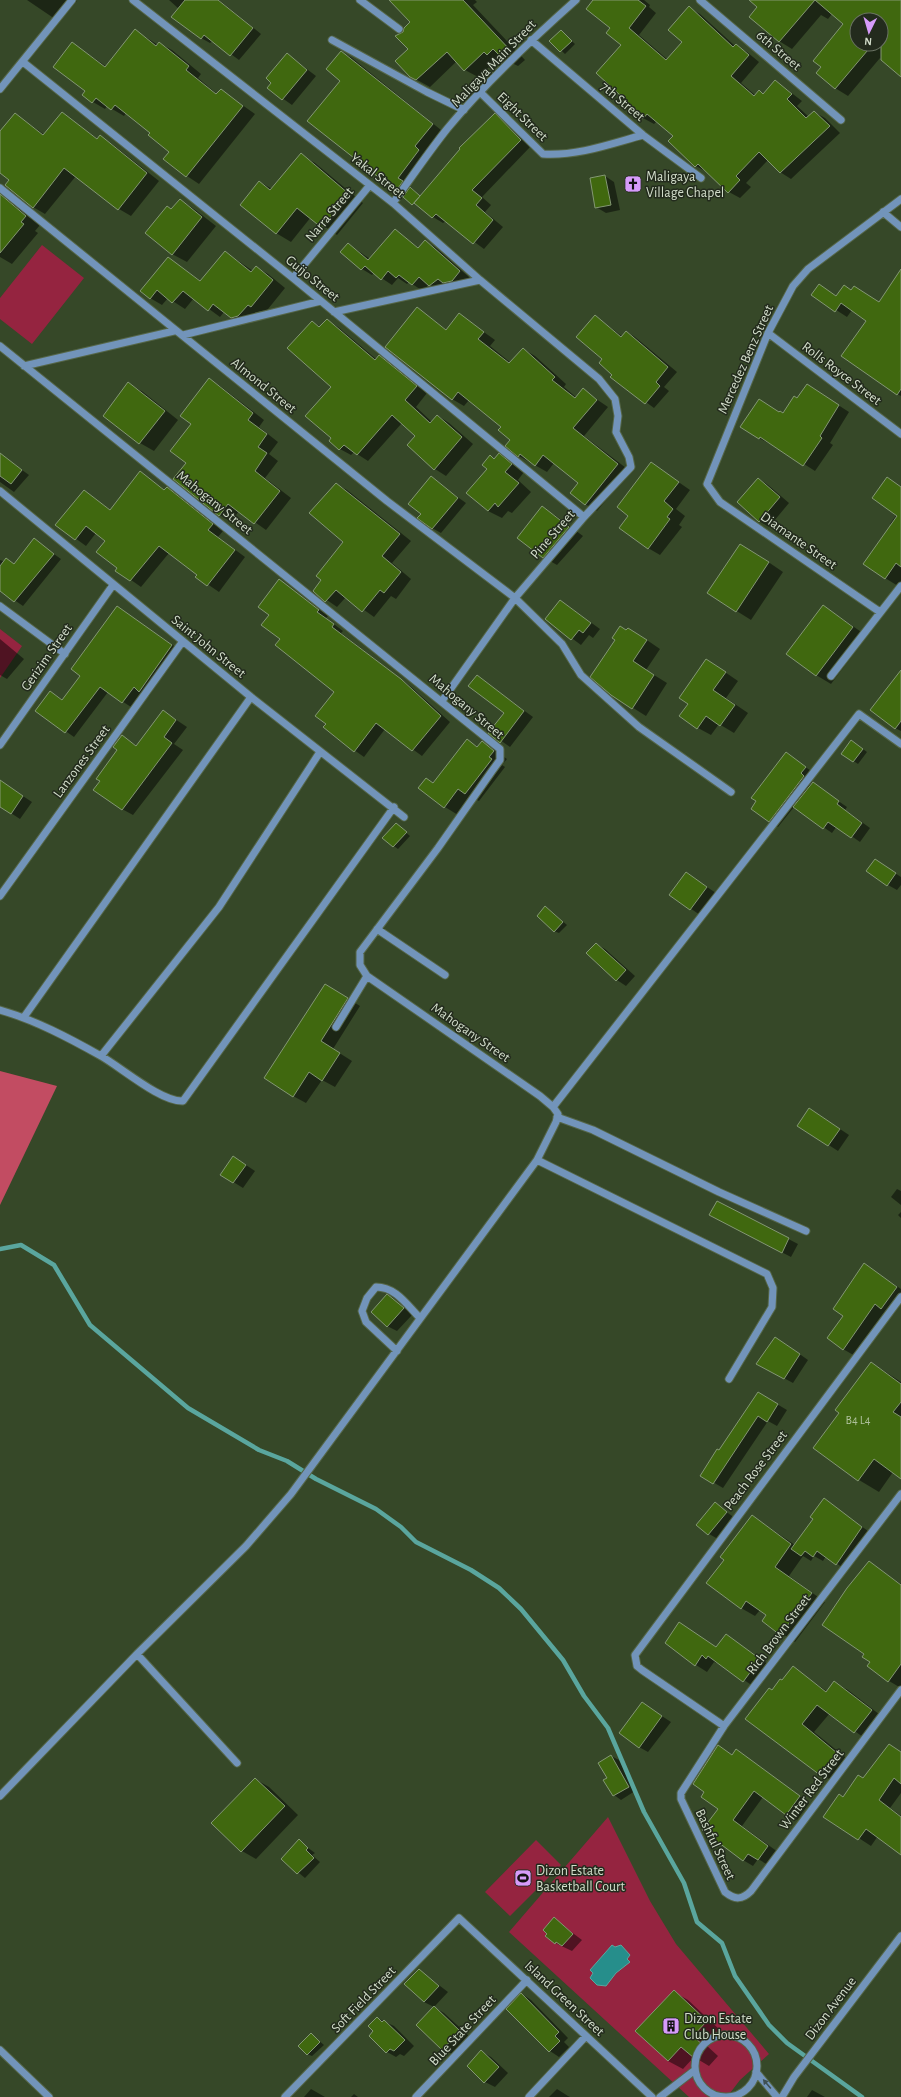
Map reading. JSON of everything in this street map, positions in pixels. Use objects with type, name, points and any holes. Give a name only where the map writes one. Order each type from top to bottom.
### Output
[{"type":"street","points":[[0,89],[72,0]]},
{"type":"street","name":"Yakal Street","points":[[133,0],[393,203],[480,280],[599,380]]},
{"type":"street","points":[[360,0],[399,29]]},
{"type":"street","name":"Maligaya Main Street","points":[[393,203],[447,130],[464,110],[531,40],[576,0]]},
{"type":"street","name":"6th Street","points":[[700,0],[840,120]]},
{"type":"street","points":[[332,40],[427,92],[464,110]]},
{"type":"street","name":"7th Street","points":[[531,40],[643,135],[701,178]]},
{"type":"street","name":"Guijo Street","points":[[23,62],[293,278],[584,517]]},
{"type":"street","name":"Eight Street","points":[[480,93],[543,154],[561,155],[579,152],[643,135]]},
{"type":"street","name":"Narra Street","points":[[293,278],[370,185]]},
{"type":"street","name":"Almond Street","points":[[0,188],[174,331],[183,336],[387,502],[515,598],[562,644],[581,675],[639,727],[663,742],[731,792]]},
{"type":"street","name":"Mercedez Benz Street","points":[[707,484],[768,333],[793,286],[808,269],[901,198]]},
{"type":"street","points":[[883,212],[901,227]]},
{"type":"street","points":[[334,312],[480,280]]},
{"type":"street","points":[[183,336],[321,301]]},
{"type":"street","points":[[24,366],[174,331]]},
{"type":"street","name":"Rolls Royce Street","points":[[768,333],[901,434]]},
{"type":"street","name":"Mahogany Street","points":[[0,346],[500,749],[500,760],[438,848],[360,952],[360,965],[367,976],[553,1107]]},
{"type":"street","name":"Pine Street","points":[[442,701],[515,598],[584,517],[631,467],[629,457],[616,432],[618,416],[615,399],[599,380]]},
{"type":"street","name":"Diamante Street","points":[[707,484],[720,502],[880,612]]},
{"type":"street","name":"Saint John Street","points":[[0,491],[251,697],[320,752],[394,807],[404,817]]},
{"type":"street","name":"Gerizim Street","points":[[0,745],[113,585]]},
{"type":"street","points":[[830,676],[901,586]]},
{"type":"street","points":[[0,606],[64,654]]},
{"type":"street","name":"Lanzones Street","points":[[0,896],[183,641]]},
{"type":"street","points":[[24,1017],[251,697]]},
{"type":"street","points":[[0,1796],[137,1654],[246,1546],[291,1494],[537,1160],[557,1117],[556,1111],[553,1107],[859,714],[901,744]]},
{"type":"street","points":[[101,1056],[219,907],[320,752]]},
{"type":"street","points":[[0,1010],[24,1017],[101,1056],[161,1094],[175,1101],[184,1101],[394,807]]},
{"type":"street","points":[[377,929],[444,975]]},
{"type":"street","points":[[336,1027],[367,976]]},
{"type":"street","points":[[557,1117],[593,1130],[720,1192],[806,1231]]},
{"type":"street","points":[[537,1160],[767,1274],[773,1288],[772,1306],[729,1379]]},
{"type":"street","points":[[397,1351],[366,1322],[362,1311],[367,1298],[376,1287],[385,1287],[394,1292],[420,1318]]},
{"type":"street","name":"Peach Rose Street","points":[[724,1726],[642,1670],[635,1661],[635,1655],[638,1648],[901,1297]]},
{"type":"street","name":"Rich Brown Street","points":[[681,1793],[724,1726],[901,1494]]},
{"type":"street","points":[[137,1654],[237,1763]]},
{"type":"street","name":"Winter Red Street","points":[[737,1899],[744,1897],[751,1891],[901,1690]]},
{"type":"street","name":"Bashful Street","points":[[681,1793],[681,1799],[725,1892],[737,1899]]},
{"type":"street","name":"Island Green Street","points":[[460,1918],[652,2097]]},
{"type":"street","name":"Soft Field Street","points":[[285,2097],[460,1918]]},
{"type":"street","name":"Dizon Avenue","points":[[782,2097],[794,2077],[901,1936]]},
{"type":"street","name":"Blue State Street","points":[[416,2097],[527,1980]]},
{"type":"street","points":[[726,2035],[737,2037],[746,2043],[753,2051],[756,2061],[756,2072],[748,2087],[735,2096],[721,2097],[709,2092],[699,2083],[695,2070],[697,2054],[706,2042],[716,2037],[726,2035]]},
{"type":"street","points":[[529,2097],[586,2036]]},
{"type":"street","points":[[0,2050],[49,2097]]},
{"type":"street","points":[[660,2097],[695,2070]]},
{"type":"street","points":[[756,2072],[777,2097]]},
{"type":"shaded area","points":[[42,245],[84,278],[32,344],[0,319],[0,298]]},
{"type":"shaded area","points":[[0,629],[22,646],[0,678]]},
{"type":"shaded area","points":[[0,1071],[57,1086],[0,1205]]},
{"type":"shaded area","points":[[608,1817],[650,1901],[676,1944],[769,2054],[740,2080],[727,2097],[689,2097],[509,1932]]},
{"type":"shaded area","name":"Dizon Estate Basketball Court","points":[[536,1840],[561,1865],[510,1916],[485,1892]]},
{"type":"water","points":[[612,1945],[615,1947],[621,1945],[630,1955],[627,1959],[630,1962],[616,1973],[606,1986],[597,1985],[590,1978],[593,1973],[590,1970]]},
{"type":"building","points":[[185,0],[218,0],[253,28],[230,56],[204,35],[201,39],[171,17]]},
{"type":"building","points":[[389,0],[463,0],[512,52],[504,60],[493,49],[487,55],[484,52],[464,71],[447,52],[416,80],[410,77],[395,61],[408,49],[395,36],[403,32],[404,28],[410,22]]},
{"type":"building","points":[[593,0],[638,0],[646,6],[629,28],[666,60],[682,42],[668,30],[689,6],[733,47],[736,44],[749,55],[731,76],[754,96],[759,90],[763,94],[775,80],[792,94],[787,99],[806,118],[814,111],[830,126],[780,173],[759,152],[736,176],[740,180],[728,193],[698,164],[695,167],[668,141],[673,136],[647,114],[643,119],[618,98],[620,95],[596,73],[621,45],[606,33],[610,28],[586,9]]},
{"type":"building","points":[[749,0],[815,0],[779,42],[749,17],[757,7]]},
{"type":"building","points":[[815,0],[901,0],[901,77],[881,60],[881,52],[889,52],[889,12],[849,12],[849,52],[866,52],[835,89],[816,73],[821,67],[813,61],[843,24]]},
{"type":"building","points":[[135,29],[156,46],[159,42],[189,66],[186,70],[216,94],[221,89],[243,106],[186,177],[163,159],[169,152],[148,135],[150,133],[115,105],[111,110],[96,98],[92,103],[82,95],[85,91],[53,67],[72,42],[105,67]]},
{"type":"building","points":[[561,30],[572,41],[560,52],[549,41]]},
{"type":"building","points":[[341,51],[433,124],[415,146],[419,150],[398,178],[403,181],[396,191],[307,121],[340,81],[326,69]]},
{"type":"building","points":[[287,53],[307,70],[282,100],[267,88],[271,83],[266,78]]},
{"type":"building","points":[[62,112],[97,139],[100,135],[147,173],[118,210],[64,168],[33,208],[5,185],[9,180],[0,173],[0,131],[15,113],[43,135]]},
{"type":"building","points":[[495,113],[521,140],[472,190],[482,198],[476,205],[493,220],[473,244],[436,214],[432,218],[414,203],[460,149],[459,148]]},
{"type":"building","points":[[301,153],[349,194],[322,228],[297,208],[276,234],[240,205],[259,181],[270,190]]},
{"type":"building","points":[[605,175],[611,205],[595,208],[590,178]]},
{"type":"building","points":[[410,187],[420,196],[412,205],[403,197]]},
{"type":"building","points":[[0,194],[26,216],[21,222],[24,224],[0,253]]},
{"type":"building","points":[[180,199],[202,217],[172,255],[145,233],[167,206],[171,209]]},
{"type":"building","points":[[395,229],[418,248],[425,240],[460,271],[452,281],[443,283],[438,279],[429,286],[419,277],[412,285],[399,275],[396,278],[388,271],[381,280],[365,266],[361,270],[340,252],[348,243],[368,260]]},
{"type":"building","points":[[225,251],[251,272],[256,266],[273,280],[251,307],[248,305],[238,316],[231,318],[213,304],[208,311],[183,291],[172,303],[157,290],[150,299],[140,291],[168,257],[200,281]]},
{"type":"building","points":[[901,269],[901,389],[897,395],[841,356],[866,321],[841,303],[835,312],[811,295],[819,284],[836,296],[844,285],[851,290],[854,286],[879,302]]},
{"type":"building","points":[[417,307],[446,330],[459,313],[484,332],[478,339],[509,363],[523,348],[555,377],[552,380],[575,398],[583,388],[597,400],[573,428],[618,464],[585,505],[570,493],[578,483],[543,455],[535,466],[520,454],[518,457],[505,446],[510,440],[498,430],[501,427],[458,392],[452,400],[385,347]]},
{"type":"building","points":[[595,315],[621,337],[626,331],[668,367],[656,382],[660,386],[645,404],[610,377],[612,375],[599,363],[602,359],[576,337]]},
{"type":"building","points":[[327,319],[375,360],[379,355],[417,386],[405,400],[430,423],[437,415],[462,437],[434,470],[407,445],[415,436],[392,415],[357,455],[344,445],[339,450],[329,441],[331,438],[305,416],[331,387],[287,348],[312,321],[319,327]]},
{"type":"building","points":[[209,378],[253,413],[248,420],[267,434],[258,447],[267,453],[255,471],[280,491],[254,524],[228,504],[219,516],[173,479],[186,463],[170,451],[191,424],[180,416]]},
{"type":"building","points":[[128,382],[165,411],[139,444],[103,416]]},
{"type":"building","points":[[807,384],[839,405],[820,436],[822,438],[803,466],[760,437],[759,439],[740,427],[759,399],[783,413],[794,396],[797,398]]},
{"type":"building","points":[[0,453],[22,470],[11,484],[0,476]]},
{"type":"building","points":[[499,453],[512,464],[505,472],[519,483],[498,507],[495,503],[488,511],[466,493],[487,469],[482,465],[490,455],[494,459]]},
{"type":"building","points":[[651,462],[679,482],[664,501],[673,509],[667,517],[670,519],[648,549],[619,528],[628,516],[617,507]]},
{"type":"building","points":[[140,471],[164,490],[167,487],[213,524],[208,530],[235,550],[207,586],[195,577],[197,575],[159,546],[130,581],[115,571],[117,568],[96,552],[105,541],[86,526],[75,540],[55,525],[84,490],[110,510]]},
{"type":"building","points":[[431,476],[458,498],[432,529],[417,518],[421,514],[408,504]]},
{"type":"building","points":[[887,477],[901,487],[901,567],[896,563],[885,579],[863,564],[897,516],[872,498]]},
{"type":"building","points":[[758,478],[780,497],[759,522],[737,502]]},
{"type":"building","points":[[336,483],[400,534],[382,556],[401,572],[384,593],[380,590],[362,612],[336,590],[325,602],[313,591],[321,580],[316,576],[343,542],[309,513]]},
{"type":"building","points":[[542,506],[569,527],[543,558],[517,538]]},
{"type":"building","points":[[34,538],[54,554],[14,602],[0,591],[0,566],[6,558],[14,564]]},
{"type":"building","points":[[740,544],[769,562],[736,612],[707,593]]},
{"type":"building","points":[[279,579],[319,610],[317,612],[334,624],[332,627],[401,679],[441,716],[412,751],[376,723],[354,752],[323,727],[326,724],[315,716],[334,692],[275,645],[280,639],[261,625],[269,615],[258,607]]},
{"type":"building","points":[[560,600],[591,623],[583,633],[579,630],[571,640],[545,619]]},
{"type":"building","points":[[823,605],[853,627],[816,676],[786,654]]},
{"type":"building","points":[[117,606],[172,645],[139,692],[134,687],[122,703],[100,687],[65,733],[35,711],[50,691],[62,700],[80,676],[71,669]]},
{"type":"building","points":[[620,626],[626,630],[628,628],[647,640],[633,661],[654,675],[632,709],[611,695],[590,677],[615,640],[612,638]]},
{"type":"building","points":[[706,659],[726,672],[713,690],[735,705],[720,726],[706,716],[697,729],[679,716],[688,704],[679,698]]},
{"type":"building","points":[[901,670],[901,721],[895,729],[870,710]]},
{"type":"building","points":[[477,675],[524,711],[500,743],[488,733],[504,713],[468,686]]},
{"type":"building","points":[[163,710],[176,720],[164,737],[172,743],[122,810],[93,790],[100,781],[96,779],[117,750],[113,747],[122,735],[136,746]]},
{"type":"building","points":[[467,739],[477,747],[482,741],[494,751],[489,757],[492,759],[465,794],[458,789],[444,808],[418,788],[426,778],[433,783]]},
{"type":"building","points":[[851,740],[863,749],[853,762],[841,754]]},
{"type":"building","points":[[786,752],[806,767],[801,773],[804,776],[769,822],[751,809],[756,801],[751,798]]},
{"type":"building","points":[[0,780],[23,796],[11,814],[0,807]]},
{"type":"building","points":[[813,782],[839,801],[837,804],[862,823],[851,838],[828,822],[823,829],[793,807]]},
{"type":"building","points":[[396,823],[407,832],[393,847],[382,838]]},
{"type":"building","points":[[875,859],[896,873],[887,886],[866,871]]},
{"type":"building","points":[[686,872],[707,887],[690,910],[669,895]]},
{"type":"building","points":[[545,906],[563,922],[554,932],[537,916]]},
{"type":"building","points":[[596,943],[626,970],[616,981],[586,953]]},
{"type":"building","points":[[325,984],[348,998],[321,1041],[340,1053],[322,1081],[309,1072],[293,1097],[264,1078]]},
{"type":"building","points":[[809,1108],[840,1129],[828,1146],[797,1126]]},
{"type":"building","points":[[233,1156],[246,1165],[233,1183],[220,1175]]},
{"type":"building","points":[[717,1201],[789,1238],[782,1253],[709,1215]]},
{"type":"building","points":[[864,1263],[897,1287],[881,1309],[875,1304],[843,1350],[827,1338],[843,1316],[833,1309]]},
{"type":"building","points":[[387,1294],[404,1308],[387,1327],[371,1312]]},
{"type":"building","points":[[775,1337],[800,1354],[784,1379],[756,1364]]},
{"type":"building","points":[[871,1362],[901,1384],[901,1402],[893,1412],[901,1417],[901,1479],[874,1459],[858,1481],[813,1448],[839,1413],[835,1410]]},
{"type":"building","points":[[758,1392],[778,1404],[767,1422],[758,1416],[713,1484],[700,1476],[717,1449],[719,1450]]},
{"type":"building","points":[[824,1498],[862,1527],[836,1565],[817,1551],[813,1557],[805,1551],[801,1556],[791,1549],[813,1519],[810,1517]]},
{"type":"building","points":[[715,1502],[727,1512],[708,1535],[696,1525]]},
{"type":"building","points":[[752,1515],[791,1544],[775,1567],[812,1593],[780,1635],[762,1621],[766,1615],[746,1601],[741,1609],[706,1583],[724,1560],[720,1557]]},
{"type":"building","points":[[869,1561],[901,1585],[901,1664],[888,1682],[867,1666],[870,1662],[862,1657],[864,1654],[822,1625],[847,1588]]},
{"type":"building","points":[[679,1622],[716,1647],[726,1634],[760,1659],[743,1682],[708,1656],[706,1659],[702,1655],[695,1666],[665,1643]]},
{"type":"building","points":[[793,1666],[826,1692],[834,1681],[872,1710],[854,1733],[817,1705],[802,1724],[837,1753],[820,1775],[745,1719],[769,1688],[772,1690],[780,1679],[782,1680]]},
{"type":"building","points":[[642,1702],[662,1716],[639,1748],[619,1733]]},
{"type":"building","points":[[889,1744],[901,1752],[901,1784],[894,1778],[879,1800],[901,1817],[901,1855],[866,1829],[858,1840],[823,1817],[839,1794],[843,1797],[858,1775],[863,1778]]},
{"type":"building","points":[[718,1745],[732,1755],[736,1749],[800,1796],[786,1815],[754,1791],[733,1820],[768,1846],[758,1860],[748,1854],[743,1861],[702,1830],[718,1809],[701,1797],[704,1792],[693,1784]]},
{"type":"building","points":[[611,1755],[629,1787],[613,1796],[603,1780],[607,1778],[598,1763]]},
{"type":"building","points":[[255,1778],[285,1806],[241,1852],[211,1823]]},
{"type":"building","points":[[299,1839],[308,1848],[306,1850],[314,1858],[297,1874],[281,1859]]},
{"type":"building","points":[[554,1917],[573,1934],[562,1946],[556,1942],[555,1944],[545,1936],[547,1934],[543,1930]]},
{"type":"building","points":[[419,1969],[439,1986],[424,2002],[404,1984]]},
{"type":"building","name":"Dizon Estate Club House","points":[[674,1990],[707,2021],[693,2036],[705,2047],[694,2058],[681,2047],[668,2061],[635,2031]]},
{"type":"building","points":[[521,1993],[559,2032],[555,2036],[560,2041],[549,2052],[506,2009]]},
{"type":"building","points":[[434,2006],[460,2031],[442,2050],[416,2025]]},
{"type":"building","points":[[377,2017],[382,2022],[384,2020],[405,2040],[394,2051],[390,2049],[386,2053],[369,2036],[373,2031],[368,2026]]},
{"type":"building","points":[[311,2033],[320,2042],[307,2055],[298,2046]]},
{"type":"building","points":[[481,2050],[499,2067],[484,2083],[467,2066]]},
{"type":"waterway","points":[[0,1249],[21,1245],[54,1265],[90,1325],[188,1408],[259,1450],[287,1461],[316,1479],[376,1509],[401,1527],[416,1542],[471,1570],[499,1588],[521,1609],[563,1660],[584,1696],[608,1728],[644,1812],[684,1883],[697,1922],[722,1943],[735,1976],[769,2025],[787,2043],[862,2097]]},
{"type":"place","name":"Maligaya Village Chapel","points":[[633,184]]},
{"type":"place","name":"Dizon Estate Basketball Court","points":[[523,1878]]},
{"type":"place","name":"Dizon Estate Club House","points":[[671,2026]]}]
